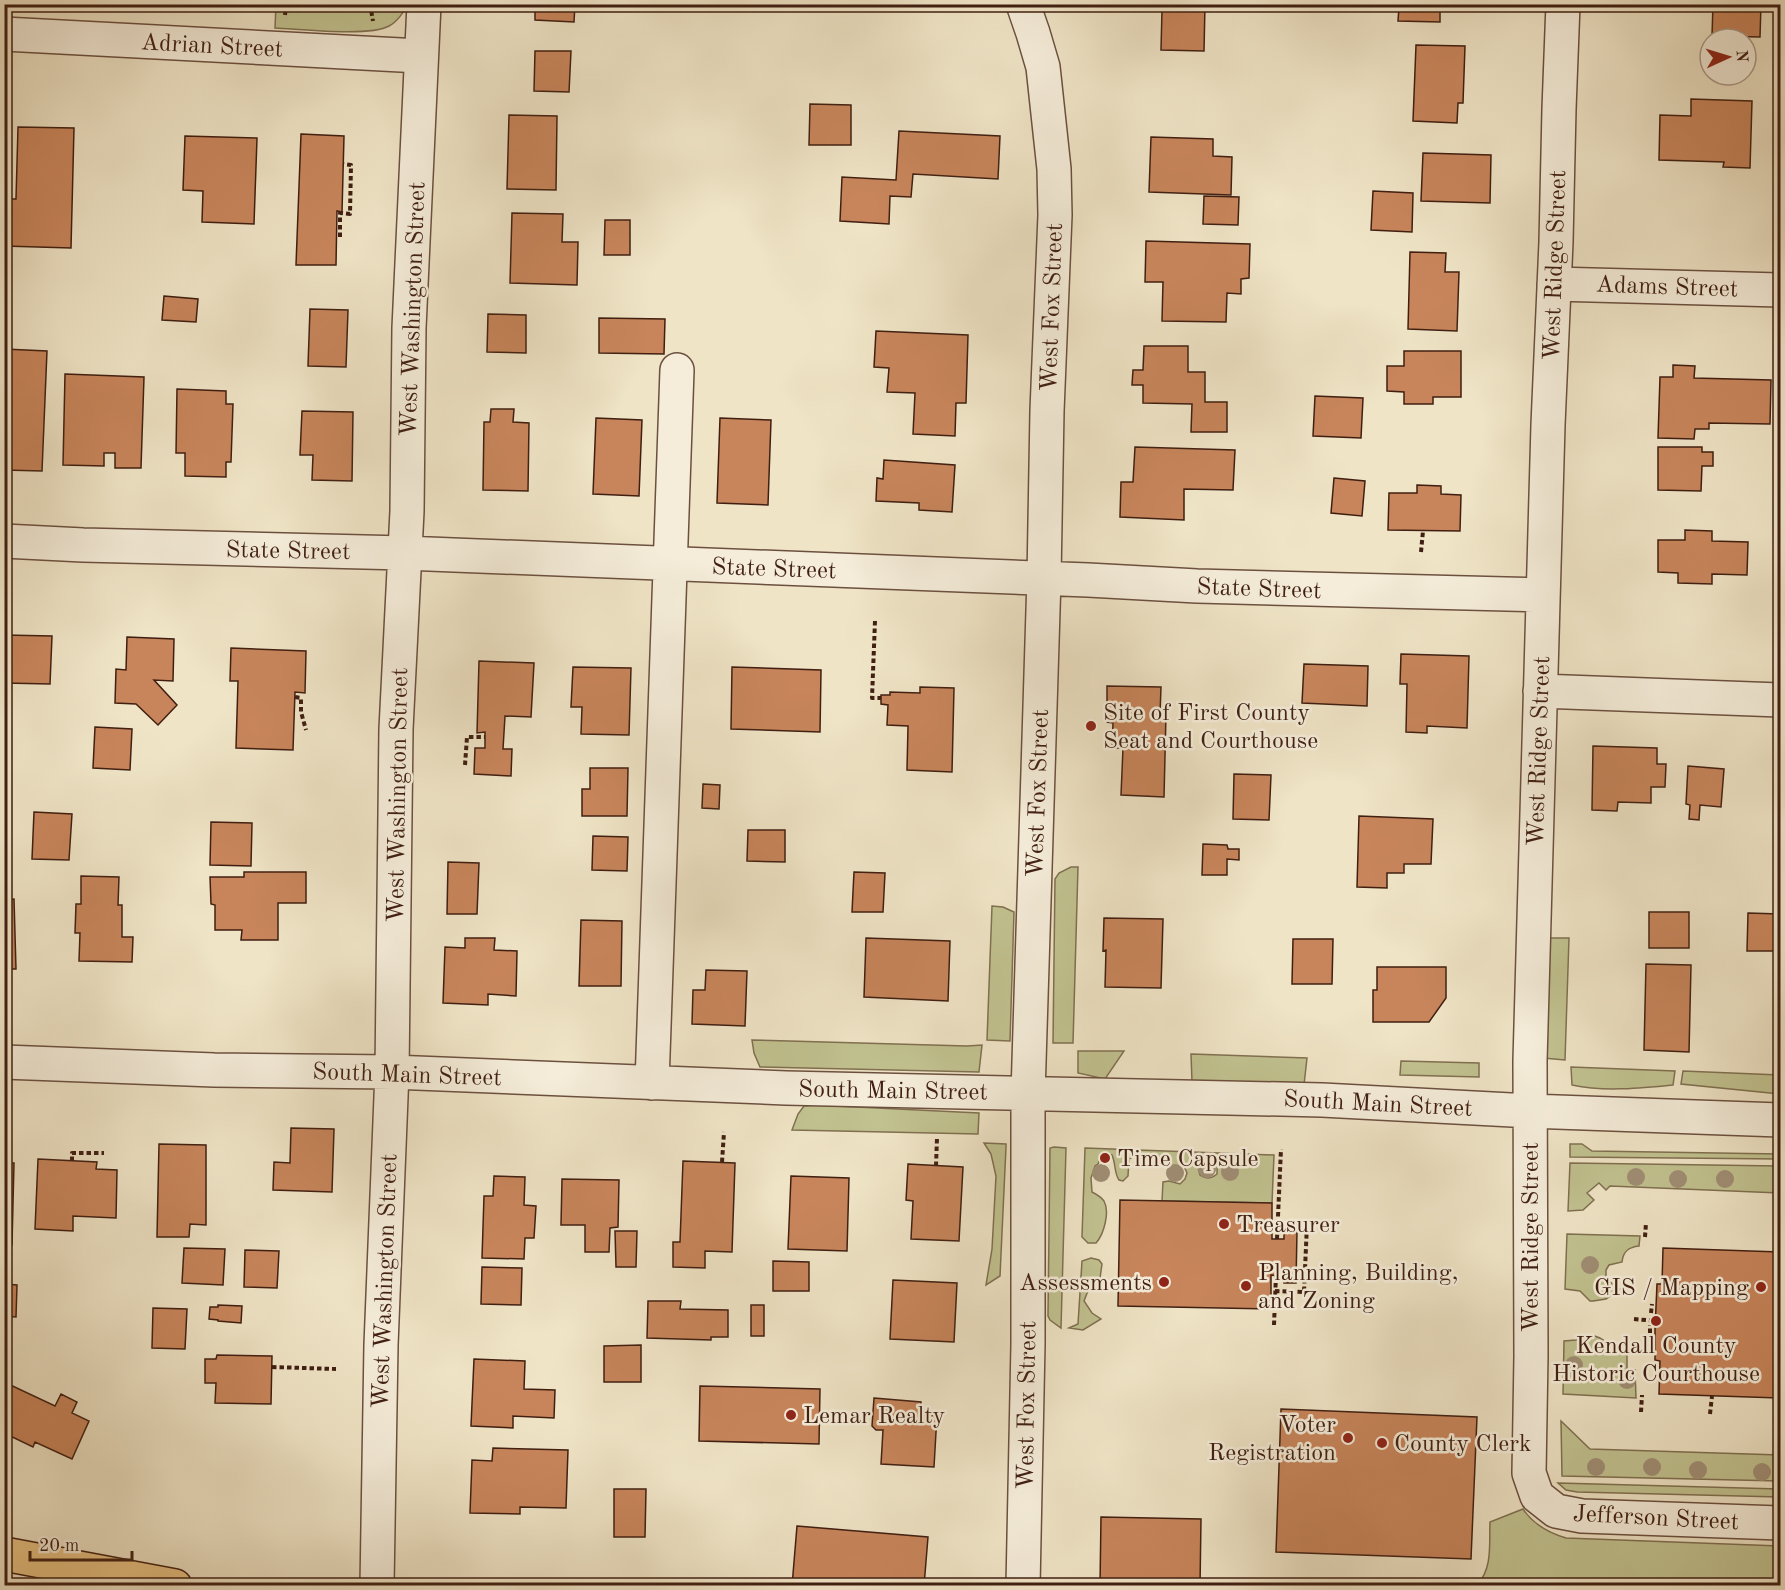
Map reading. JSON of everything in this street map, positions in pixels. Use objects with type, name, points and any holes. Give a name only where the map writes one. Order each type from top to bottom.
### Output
[{"type":"highway","points":[[4,1554],[174,1586]]},
{"type":"street","name":"West Washington Street","points":[[377,1586],[381,1345],[392,1072],[395,764],[407,511],[409,328],[424,4]]},
{"type":"street","name":"West Fox Street","points":[[1023,4],[1042,67],[1054,169],[1055,215],[1047,411],[1028,1094],[1028,1335],[1023,1586]]},
{"type":"street","name":"West Ridge Street","points":[[1537,1496],[1528,1473],[1531,1311],[1529,1111],[1548,425],[1563,4]]},
{"type":"street","name":"Adrian Street","points":[[4,34],[420,56]]},
{"type":"street","name":"Adams Street","points":[[1554,284],[1780,290]]},
{"type":"street","points":[[652,1083],[677,370]]},
{"type":"street","name":"State Street","points":[[4,541],[404,554],[1208,586],[1543,595]]},
{"type":"street","points":[[1540,691],[1780,700]]},
{"type":"street","name":"South Main Street","points":[[4,1062],[214,1070],[392,1072],[652,1083],[1028,1094],[1322,1100],[1529,1111],[1780,1120]]},
{"type":"street","name":"Jefferson Street","points":[[1537,1496],[1556,1511],[1582,1516],[1780,1523]]},
{"type":"path","points":[[285,15],[286,5],[290,4]]},
{"type":"path","points":[[340,237],[340,213],[350,214],[351,165],[343,164]]},
{"type":"path","points":[[1421,552],[1423,531]]},
{"type":"path","points":[[875,621],[872,698],[882,698]]},
{"type":"path","points":[[295,698],[301,698],[301,712],[306,730]]},
{"type":"path","points":[[465,765],[467,737],[485,737]]},
{"type":"path","points":[[722,1162],[724,1132]]},
{"type":"path","points":[[936,1166],[937,1138]]},
{"type":"path","points":[[1277,1239],[1281,1149]]},
{"type":"path","points":[[72,1161],[72,1153],[104,1154]]},
{"type":"path","points":[[1275,1291],[1304,1292],[1307,1224],[1277,1223]]},
{"type":"path","points":[[1646,1223],[1646,1237]]},
{"type":"path","points":[[1274,1325],[1276,1275]]},
{"type":"path","points":[[1651,1313],[1652,1304]]},
{"type":"path","points":[[1634,1319],[1656,1321]]},
{"type":"path","points":[[1650,1325],[1650,1333]]},
{"type":"path","points":[[272,1367],[336,1369]]},
{"type":"path","points":[[1641,1412],[1642,1395]]},
{"type":"path","points":[[1710,1414],[1712,1396]]},
{"type":"green space","points":[[276,4],[407,5],[400,17],[389,26],[351,32],[275,28]]},
{"type":"green space","points":[[1071,867],[1078,867],[1073,1043],[1053,1043],[1055,879],[1059,873]]},
{"type":"green space","points":[[992,906],[1003,907],[1014,912],[1010,1041],[987,1040]]},
{"type":"green space","points":[[1546,938],[1569,938],[1565,1060],[1543,1058]]},
{"type":"green space","points":[[752,1040],[982,1045],[979,1072],[760,1067]]},
{"type":"green space","points":[[1078,1051],[1124,1051],[1105,1079],[1078,1073]]},
{"type":"green space","points":[[1191,1054],[1307,1058],[1304,1085],[1192,1082]]},
{"type":"green space","points":[[1401,1061],[1479,1063],[1479,1077],[1400,1075]]},
{"type":"green space","points":[[1571,1067],[1675,1071],[1673,1085],[1610,1089],[1572,1085]]},
{"type":"green space","points":[[1683,1071],[1780,1075],[1780,1094],[1681,1084]]},
{"type":"green space","points":[[804,1106],[979,1113],[978,1134],[792,1130]]},
{"type":"green space","points":[[984,1143],[1006,1144],[1000,1276],[986,1285],[992,1249],[996,1176],[991,1154]]},
{"type":"green space","points":[[1570,1144],[1582,1144],[1592,1151],[1780,1154],[1780,1159],[1570,1157]]},
{"type":"green space","points":[[1050,1148],[1066,1148],[1061,1328],[1048,1316]]},
{"type":"green space","points":[[1085,1148],[1274,1155],[1272,1203],[1162,1201],[1163,1182],[1180,1184],[1187,1173],[1184,1166],[1171,1167],[1161,1157],[1134,1156],[1129,1159],[1128,1176],[1123,1181],[1117,1177],[1112,1155],[1106,1154],[1095,1166],[1091,1178],[1092,1192],[1104,1201],[1106,1206],[1104,1229],[1096,1243],[1088,1243],[1082,1237]],"holes":[[[1206,1157],[1213,1158],[1217,1163],[1217,1174],[1209,1178],[1200,1175],[1197,1164],[1200,1160]]]},
{"type":"green space","points":[[1570,1163],[1780,1166],[1780,1193],[1610,1186],[1606,1190],[1599,1183],[1587,1193],[1594,1200],[1583,1210],[1568,1211]]},
{"type":"green space","points":[[1567,1234],[1640,1236],[1639,1246],[1627,1250],[1622,1262],[1609,1265],[1606,1270],[1606,1279],[1620,1289],[1606,1299],[1590,1301],[1580,1291],[1565,1289]]},
{"type":"green space","points":[[1091,1258],[1099,1260],[1102,1264],[1100,1278],[1091,1283],[1084,1301],[1092,1313],[1101,1319],[1083,1330],[1069,1328],[1078,1324],[1082,1261]]},
{"type":"green space","points":[[1587,1335],[1598,1337],[1627,1355],[1627,1369],[1635,1370],[1636,1398],[1563,1394],[1564,1341],[1576,1340]]},
{"type":"green space","points":[[1561,1421],[1590,1449],[1780,1455],[1780,1481],[1562,1476]]},
{"type":"green space","points":[[1558,1483],[1780,1489],[1780,1497],[1577,1492],[1566,1490]]},
{"type":"green space","points":[[1523,1509],[1542,1527],[1566,1538],[1780,1546],[1780,1585],[1477,1585],[1488,1563],[1490,1522]]},
{"type":"building","points":[[535,4],[575,4],[574,22],[535,20]]},
{"type":"building","points":[[1156,4],[1205,4],[1204,51],[1161,50],[1162,10],[1156,9]]},
{"type":"building","points":[[1385,4],[1440,4],[1440,22],[1398,21],[1399,7],[1385,7]]},
{"type":"building","points":[[1713,4],[1761,4],[1760,37],[1758,37],[1758,27],[1712,27]]},
{"type":"building","points":[[1416,45],[1465,46],[1463,103],[1458,103],[1457,123],[1413,121]]},
{"type":"building","points":[[535,51],[571,51],[569,92],[534,91]]},
{"type":"building","points":[[1691,99],[1752,101],[1750,168],[1723,167],[1724,162],[1659,160],[1660,115],[1691,116]]},
{"type":"building","points":[[810,104],[851,105],[851,145],[809,145]]},
{"type":"building","points":[[509,115],[557,116],[556,190],[507,189]]},
{"type":"building","points":[[18,127],[74,128],[71,248],[4,246],[4,199],[16,199]]},
{"type":"building","points":[[899,131],[1000,136],[998,179],[913,174],[911,197],[890,196],[889,224],[840,221],[842,177],[896,180]]},
{"type":"building","points":[[301,134],[344,136],[342,212],[337,211],[336,265],[296,265]]},
{"type":"building","points":[[185,136],[257,138],[254,224],[202,222],[203,191],[183,190]]},
{"type":"building","points":[[1151,137],[1213,139],[1213,156],[1232,157],[1231,195],[1149,192]]},
{"type":"building","points":[[1423,153],[1491,155],[1490,203],[1421,201]]},
{"type":"building","points":[[1373,191],[1413,193],[1412,232],[1371,230]]},
{"type":"building","points":[[1204,196],[1239,197],[1238,225],[1203,224]]},
{"type":"building","points":[[512,213],[563,214],[562,242],[578,242],[577,285],[510,283]]},
{"type":"building","points":[[605,220],[630,220],[630,255],[604,255]]},
{"type":"building","points":[[1146,241],[1250,244],[1249,278],[1241,279],[1241,294],[1227,293],[1226,322],[1162,321],[1163,282],[1145,282]]},
{"type":"building","points":[[1410,252],[1446,253],[1445,272],[1459,272],[1457,331],[1408,329]]},
{"type":"building","points":[[164,296],[198,299],[196,322],[162,320]]},
{"type":"building","points":[[310,309],[348,310],[346,367],[308,366]]},
{"type":"building","points":[[488,314],[526,315],[526,353],[487,352]]},
{"type":"building","points":[[599,318],[665,319],[664,354],[599,353]]},
{"type":"building","points":[[876,331],[968,335],[966,403],[956,403],[955,436],[913,434],[915,393],[887,392],[889,368],[874,367]]},
{"type":"building","points":[[1144,346],[1188,346],[1188,372],[1205,372],[1205,402],[1227,402],[1227,432],[1191,432],[1192,404],[1143,403],[1143,385],[1132,385],[1133,370],[1143,370]]},
{"type":"building","points":[[4,349],[47,351],[42,471],[4,470]]},
{"type":"building","points":[[1404,351],[1461,351],[1461,397],[1433,397],[1433,404],[1404,404],[1404,392],[1387,391],[1387,366],[1404,366]]},
{"type":"building","points":[[1673,365],[1695,366],[1694,378],[1771,380],[1770,424],[1709,423],[1709,429],[1695,429],[1694,439],[1658,438],[1660,377],[1673,377]]},
{"type":"building","points":[[65,374],[144,377],[141,468],[115,468],[115,453],[104,453],[104,466],[63,465]]},
{"type":"building","points":[[177,389],[226,391],[226,404],[233,404],[231,462],[226,462],[226,477],[185,476],[185,453],[176,453]]},
{"type":"building","points":[[1315,396],[1363,398],[1361,438],[1313,436]]},
{"type":"building","points":[[491,409],[514,409],[513,422],[529,423],[528,491],[483,490],[484,422],[490,422]]},
{"type":"building","points":[[302,411],[353,412],[352,481],[312,480],[313,455],[300,455]]},
{"type":"building","points":[[596,418],[642,420],[639,496],[593,494]]},
{"type":"building","points":[[720,418],[771,420],[768,505],[717,503]]},
{"type":"building","points":[[1135,447],[1235,450],[1233,490],[1184,489],[1184,520],[1120,517],[1121,482],[1133,482]]},
{"type":"building","points":[[1658,447],[1702,447],[1702,452],[1713,452],[1713,466],[1702,466],[1701,491],[1658,490]]},
{"type":"building","points":[[884,460],[955,465],[952,512],[919,510],[919,503],[876,501],[877,478],[883,479]]},
{"type":"building","points":[[1334,478],[1365,481],[1362,516],[1331,513]]},
{"type":"building","points":[[1417,485],[1441,486],[1441,494],[1461,495],[1460,531],[1388,530],[1389,493],[1417,493]]},
{"type":"building","points":[[1685,530],[1712,531],[1712,541],[1748,542],[1747,575],[1712,574],[1712,584],[1678,583],[1678,573],[1658,572],[1658,540],[1685,540]]},
{"type":"building","points":[[4,635],[52,636],[50,684],[4,683]]},
{"type":"building","points":[[127,637],[174,639],[173,681],[154,680],[177,705],[158,725],[136,704],[115,703],[116,669],[126,670]]},
{"type":"building","points":[[231,648],[306,651],[305,693],[295,692],[293,750],[236,748],[238,681],[230,681]]},
{"type":"building","points":[[1401,654],[1469,656],[1467,728],[1427,726],[1427,733],[1406,732],[1407,684],[1400,684]]},
{"type":"building","points":[[479,661],[534,663],[531,717],[505,716],[503,749],[512,749],[511,776],[474,774],[475,748],[485,748],[485,732],[477,733]]},
{"type":"building","points":[[1304,664],[1368,666],[1367,706],[1302,703]]},
{"type":"building","points":[[573,667],[631,668],[629,735],[581,734],[582,707],[571,707]]},
{"type":"building","points":[[732,667],[821,670],[820,732],[731,729]]},
{"type":"building","points":[[1107,686],[1161,687],[1160,714],[1166,714],[1164,797],[1121,795],[1123,748],[1112,748],[1113,723],[1107,722]]},
{"type":"building","points":[[920,687],[954,688],[952,772],[907,770],[908,726],[887,725],[888,705],[881,704],[881,695],[890,695],[890,692],[920,693]]},
{"type":"building","points":[[95,727],[132,729],[130,770],[93,768]]},
{"type":"building","points":[[1593,746],[1657,748],[1657,764],[1666,764],[1665,787],[1651,787],[1651,803],[1618,802],[1617,811],[1592,810]]},
{"type":"building","points":[[4,751],[8,751],[6,781],[4,781]]},
{"type":"building","points":[[1688,766],[1724,769],[1721,807],[1700,805],[1699,820],[1689,819],[1690,805],[1686,804]]},
{"type":"building","points":[[590,768],[628,768],[627,816],[582,816],[582,789],[590,789]]},
{"type":"building","points":[[1234,774],[1271,775],[1269,820],[1233,819]]},
{"type":"building","points":[[703,784],[720,785],[719,809],[702,808]]},
{"type":"building","points":[[34,812],[72,814],[69,860],[32,859]]},
{"type":"building","points":[[1359,816],[1433,819],[1431,864],[1404,864],[1404,873],[1387,873],[1387,888],[1357,887]]},
{"type":"building","points":[[211,822],[252,823],[251,866],[210,865]]},
{"type":"building","points":[[748,830],[785,830],[785,862],[747,861]]},
{"type":"building","points":[[593,836],[628,837],[627,871],[592,870]]},
{"type":"building","points":[[1203,844],[1227,845],[1228,849],[1239,849],[1239,860],[1227,859],[1227,875],[1202,875]]},
{"type":"building","points":[[448,862],[479,863],[477,914],[447,914]]},
{"type":"building","points":[[244,872],[306,872],[306,903],[278,903],[278,940],[241,940],[242,930],[215,930],[215,905],[211,904],[210,877],[244,877]]},
{"type":"building","points":[[854,872],[885,873],[883,912],[852,912]]},
{"type":"building","points":[[81,876],[119,877],[118,905],[122,905],[122,937],[133,937],[132,962],[79,961],[80,933],[75,933],[76,904],[81,904]]},
{"type":"building","points":[[14,899],[16,969],[4,969],[4,900]]},
{"type":"building","points":[[1649,912],[1689,912],[1689,948],[1649,948]]},
{"type":"building","points":[[1748,913],[1780,914],[1780,951],[1747,951]]},
{"type":"building","points":[[1104,918],[1163,919],[1161,988],[1105,987]]},
{"type":"building","points":[[581,920],[622,921],[621,986],[579,986]]},
{"type":"building","points":[[465,938],[495,938],[494,950],[517,951],[516,996],[488,994],[488,1005],[443,1003],[445,947],[465,948]]},
{"type":"building","points":[[866,938],[950,941],[948,1001],[864,997]]},
{"type":"building","points":[[1293,939],[1333,939],[1332,984],[1292,984]]},
{"type":"building","points":[[1646,964],[1691,965],[1689,1052],[1644,1050]]},
{"type":"building","points":[[1377,967],[1446,967],[1446,998],[1429,1022],[1373,1022],[1373,990],[1377,990]]},
{"type":"building","points":[[706,970],[747,971],[745,1026],[692,1024],[693,990],[705,990]]},
{"type":"building","points":[[291,1128],[334,1129],[332,1192],[273,1190],[274,1162],[290,1163]]},
{"type":"building","points":[[159,1144],[206,1145],[206,1225],[190,1224],[189,1237],[157,1237]]},
{"type":"building","points":[[4,1151],[7,1151],[6,1163],[14,1163],[12,1245],[4,1245]]},
{"type":"building","points":[[38,1159],[97,1162],[96,1169],[117,1170],[116,1218],[73,1216],[73,1231],[35,1229]]},
{"type":"building","points":[[683,1161],[735,1163],[732,1252],[705,1251],[705,1268],[673,1267],[673,1242],[680,1242]]},
{"type":"building","points":[[908,1164],[963,1167],[959,1241],[911,1239],[913,1201],[906,1200]]},
{"type":"building","points":[[494,1176],[525,1177],[524,1205],[536,1206],[534,1238],[525,1238],[524,1259],[482,1258],[484,1196],[493,1196]]},
{"type":"building","points":[[791,1176],[849,1178],[847,1251],[788,1249]]},
{"type":"building","points":[[562,1179],[619,1180],[618,1227],[610,1228],[609,1252],[585,1252],[585,1225],[561,1225]]},
{"type":"building","points":[[1120,1200],[1272,1203],[1272,1239],[1284,1239],[1284,1231],[1297,1231],[1296,1283],[1284,1283],[1284,1276],[1271,1275],[1271,1309],[1118,1306]]},
{"type":"building","points":[[615,1231],[637,1231],[636,1267],[616,1267]]},
{"type":"building","points":[[184,1248],[225,1249],[223,1285],[182,1283]]},
{"type":"building","points":[[1663,1248],[1780,1252],[1779,1398],[1659,1394],[1660,1361],[1655,1360],[1655,1329],[1657,1284],[1662,1284]]},
{"type":"building","points":[[245,1250],[279,1251],[277,1288],[244,1287]]},
{"type":"building","points":[[773,1261],[809,1262],[809,1291],[773,1291]]},
{"type":"building","points":[[482,1267],[522,1268],[521,1305],[481,1304]]},
{"type":"building","points":[[893,1280],[957,1283],[954,1342],[890,1339]]},
{"type":"building","points":[[4,1284],[17,1285],[16,1317],[4,1316]]},
{"type":"building","points":[[648,1301],[681,1301],[680,1309],[728,1310],[728,1337],[711,1337],[711,1340],[647,1338]]},
{"type":"building","points":[[218,1305],[242,1306],[241,1323],[209,1319],[210,1307],[218,1307]]},
{"type":"building","points":[[751,1305],[764,1305],[764,1336],[751,1336]]},
{"type":"building","points":[[153,1308],[187,1309],[185,1349],[152,1348]]},
{"type":"building","points":[[641,1345],[641,1382],[604,1382],[604,1346]]},
{"type":"building","points":[[217,1355],[272,1356],[271,1404],[215,1403],[216,1383],[205,1383],[205,1359],[216,1359]]},
{"type":"building","points":[[474,1359],[525,1361],[524,1389],[555,1390],[554,1418],[513,1416],[513,1428],[471,1426]]},
{"type":"building","points":[[4,1382],[55,1406],[61,1394],[77,1402],[72,1413],[89,1421],[72,1459],[35,1442],[33,1447],[4,1433]]},
{"type":"building","points":[[700,1386],[820,1389],[819,1444],[699,1441]]},
{"type":"building","points":[[874,1398],[921,1402],[920,1414],[937,1415],[934,1467],[881,1464],[883,1430],[876,1430],[872,1426]]},
{"type":"building","points":[[1281,1409],[1477,1417],[1471,1559],[1276,1552]]},
{"type":"building","points":[[493,1448],[568,1450],[566,1508],[520,1507],[520,1514],[470,1513],[472,1460],[492,1461]]},
{"type":"building","points":[[614,1489],[646,1489],[645,1537],[614,1537]]},
{"type":"building","points":[[1101,1517],[1201,1519],[1200,1586],[1100,1586]]},
{"type":"building","points":[[797,1526],[928,1537],[924,1586],[792,1586]]},
{"type":"place","name":"Site of First County Seat and Courthouse","points":[[1091,726]]},
{"type":"place","name":"Time Capsule","points":[[1105,1158]]},
{"type":"place","name":"Treasurer","points":[[1224,1224]]},
{"type":"place","name":"Assessments","points":[[1164,1282]]},
{"type":"place","name":"Planning, Building, and Zoning","points":[[1246,1286]]},
{"type":"place","name":"GIS / Mapping","points":[[1761,1287]]},
{"type":"place","name":"Kendall County Historic Courthouse","points":[[1656,1321]]},
{"type":"place","name":"Lemar Realty","points":[[791,1415]]},
{"type":"place","name":"Voter Registration","points":[[1348,1438]]},
{"type":"place","name":"County Clerk","points":[[1382,1443]]}]
